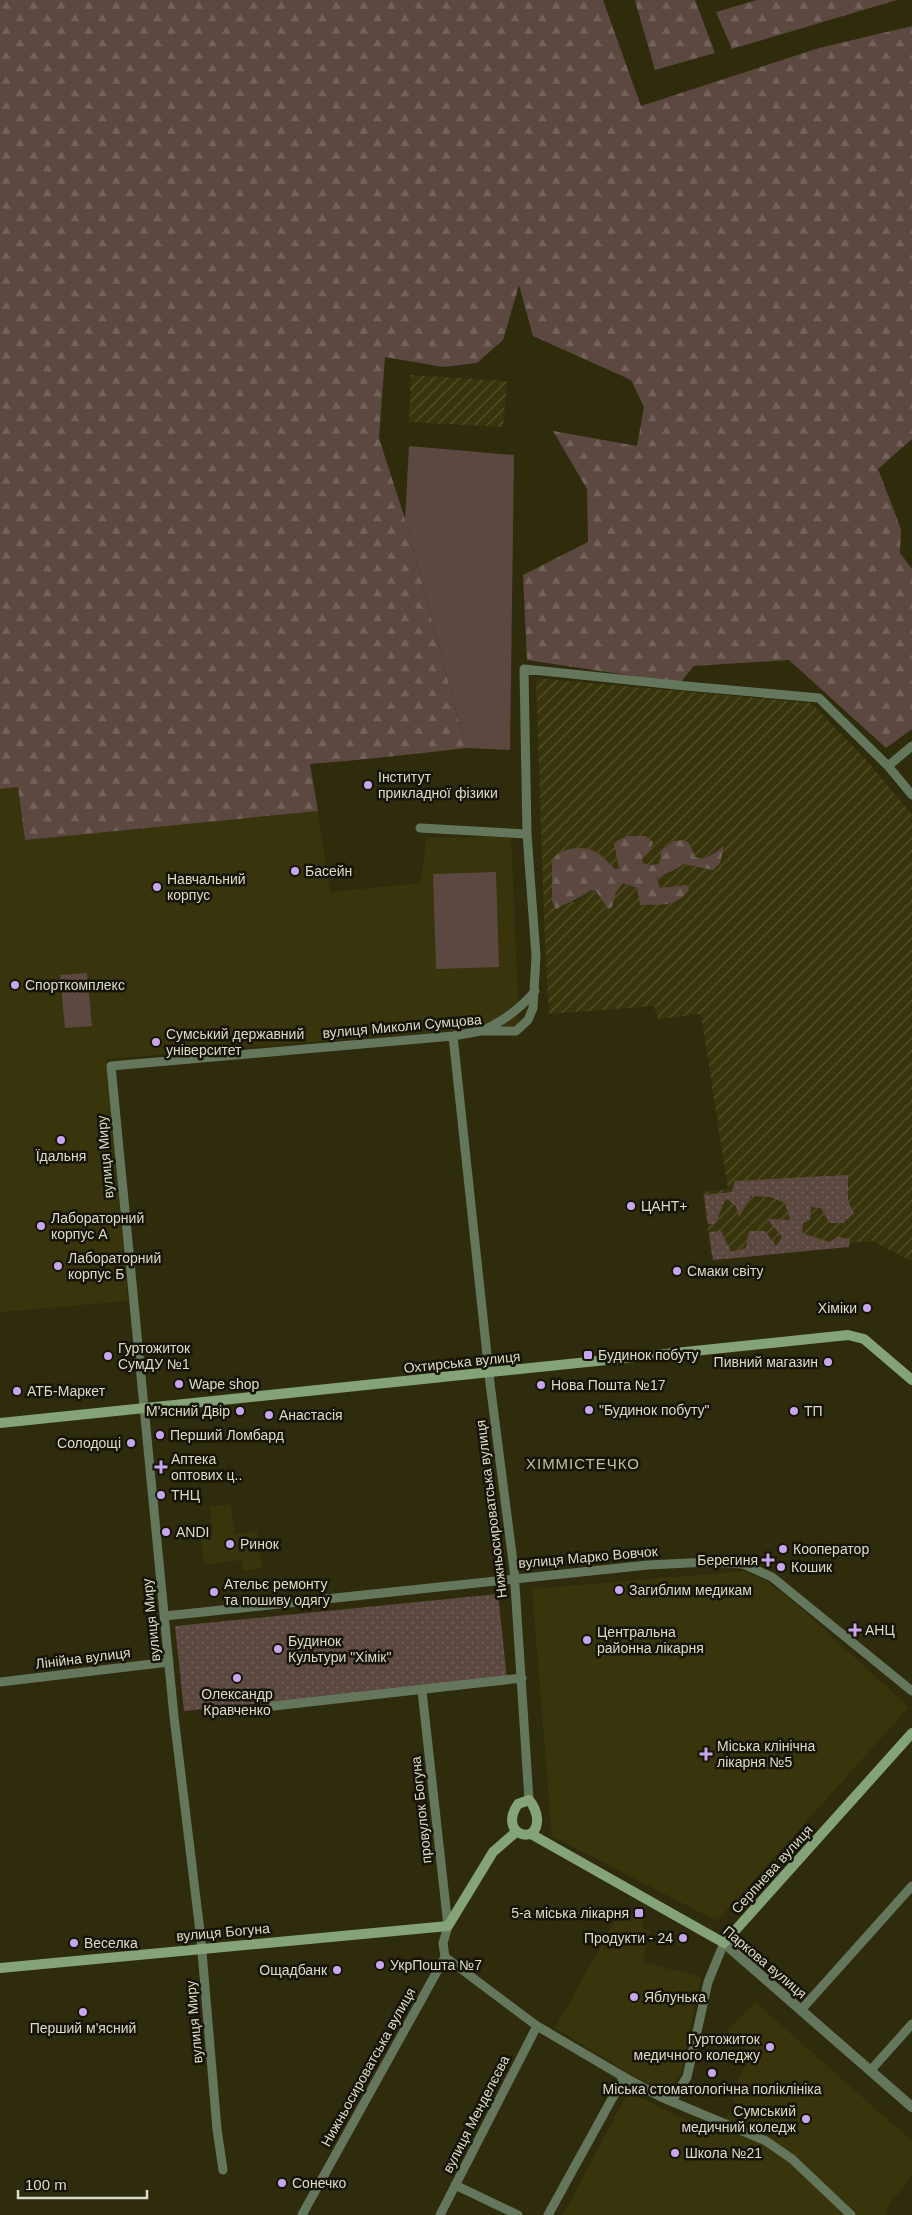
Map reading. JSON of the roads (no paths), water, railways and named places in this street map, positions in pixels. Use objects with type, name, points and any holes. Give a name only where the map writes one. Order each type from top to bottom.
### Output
[{"type":"main road","name":"Охтирська вулиця","points":[[0,1423],[848,1335],[864,1339],[912,1380]]},
{"type":"main road","name":"Серпнева вулиця","points":[[724,1942],[912,1732]]},
{"type":"main road","points":[[529,1800],[518,1804],[514,1810],[512,1824],[516,1832],[522,1835],[531,1834]]},
{"type":"main road","name":"Нижньосироватська вулиця","points":[[529,1800],[536,1812],[537,1824],[531,1834]]},
{"type":"main road","name":"Нижньосироватська вулиця","points":[[448,1926],[493,1852],[516,1832]]},
{"type":"main road","name":"Паркова вулиця","points":[[531,1834],[724,1942]]},
{"type":"main road","name":"вулиця Богуна","points":[[0,1968],[448,1926]]},
{"type":"street","points":[[481,1031],[496,1024],[526,1002],[536,990],[536,956],[526,834],[524,669],[819,698],[888,766],[912,795]]},
{"type":"street","points":[[888,766],[912,746]]},
{"type":"street","points":[[420,828],[526,834]]},
{"type":"street","name":"вулиця Миколи Сумцова","points":[[111,1066],[453,1036],[481,1031],[516,1031],[528,1020],[533,1008],[536,990]]},
{"type":"street","name":"Нижньосироватська вулиця","points":[[453,1036],[488,1373],[515,1577],[529,1800]]},
{"type":"street","name":"вулиця Миру","points":[[111,1066],[164,1616],[202,1948],[217,2128],[223,2170]]},
{"type":"street","name":"вулиця Марко Вовчок","points":[[164,1616],[515,1577],[648,1565],[709,1562],[743,1564],[779,1582],[912,1691]]},
{"type":"street","name":"Лінійна вулиця","points":[[0,1682],[169,1662]]},
{"type":"street","points":[[265,1707],[522,1678]]},
{"type":"street","name":"провулок Богуна","points":[[422,1690],[448,1926]]},
{"type":"street","points":[[801,2010],[912,1886]]},
{"type":"street","name":"Нижньосироватська вулиця","points":[[302,2215],[445,1956],[443,1943],[448,1926]]},
{"type":"street","name":"Паркова вулиця","points":[[724,1942],[912,2107]]},
{"type":"street","name":"Серпнева вулиця","points":[[672,2101],[687,2077],[708,1982],[724,1942]]},
{"type":"street","points":[[445,1956],[537,2026],[624,2077],[660,2097],[766,2142],[792,2159],[851,2215]]},
{"type":"street","points":[[870,2071],[912,2024]]},
{"type":"street","name":"вулиця Менделєєва","points":[[440,2215],[537,2026]]},
{"type":"street","points":[[548,2215],[624,2077]]},
{"type":"street","points":[[455,2185],[518,2215]]},
{"type":"place","name":"Інститут прикладної фізики","points":[[368,785]]},
{"type":"place","name":"Басейн","points":[[295,871]]},
{"type":"place","name":"Навчальний корпус","points":[[157,887]]},
{"type":"place","name":"Спорткомплекс","points":[[15,985]]},
{"type":"place","name":"Сумський державний університет","points":[[156,1042]]},
{"type":"place","name":"Їдальня","points":[[61,1140]]},
{"type":"place","name":"ЦАНТ+","points":[[631,1206]]},
{"type":"place","name":"Лабораторний корпус А","points":[[41,1226]]},
{"type":"place","name":"Лабораторний корпус Б","points":[[58,1266]]},
{"type":"place","name":"Смаки світу","points":[[677,1271]]},
{"type":"place","name":"Хіміки","points":[[867,1308]]},
{"type":"place","name":"Будинок побуту","points":[[588,1355]]},
{"type":"place","name":"Гуртожиток СумДУ №1","points":[[108,1356]]},
{"type":"place","name":"Пивний магазин","points":[[828,1362]]},
{"type":"place","name":"Wape shop","points":[[179,1384]]},
{"type":"place","name":"Нова Пошта №17","points":[[541,1385]]},
{"type":"place","name":"АТБ-Маркет","points":[[17,1391]]},
{"type":"place","name":"\"Будинок побуту\"","points":[[589,1410]]},
{"type":"place","name":"М'ясний Двір","points":[[240,1411]]},
{"type":"place","name":"ТП","points":[[794,1411]]},
{"type":"place","name":"Анастасія","points":[[269,1415]]},
{"type":"place","name":"Перший Ломбард","points":[[160,1435]]},
{"type":"place","name":"Солодощі","points":[[131,1443]]},
{"type":"place","name":"Аптека оптових ц..","points":[[161,1467]]},
{"type":"place","name":"ТНЦ","points":[[161,1495]]},
{"type":"place","name":"ANDI","points":[[166,1532]]},
{"type":"place","name":"Ринок","points":[[230,1544]]},
{"type":"place","name":"Кооператор","points":[[783,1549]]},
{"type":"place","name":"Берегиня","points":[[768,1560]]},
{"type":"place","name":"Кошик","points":[[781,1567]]},
{"type":"place","name":"Загиблим медикам","points":[[619,1590]]},
{"type":"place","name":"Ательє ремонту та пошиву одягу","points":[[214,1592]]},
{"type":"place","name":"АНЦ","points":[[855,1630]]},
{"type":"place","name":"Центральна районна лікарня","points":[[587,1640]]},
{"type":"place","name":"Будинок Культури \"Хімік\"","points":[[278,1649]]},
{"type":"place","name":"Олександр Кравченко","points":[[237,1678]]},
{"type":"place","name":"Міська клінічна лікарня №5","points":[[706,1754]]},
{"type":"place","name":"5-а міська лікарня","points":[[639,1913]]},
{"type":"place","name":"Продукти - 24","points":[[683,1938]]},
{"type":"place","name":"Веселка","points":[[74,1943]]},
{"type":"place","name":"УкрПошта №7","points":[[380,1965]]},
{"type":"place","name":"Ощадбанк","points":[[337,1970]]},
{"type":"place","name":"Яблунька","points":[[634,1997]]},
{"type":"place","name":"Перший м'ясний","points":[[83,2012]]},
{"type":"place","name":"Гуртожиток медичного коледжу","points":[[770,2047]]},
{"type":"place","name":"Міська стоматологічна поліклініка","points":[[712,2073]]},
{"type":"place","name":"Сумський медичний коледж","points":[[806,2119]]},
{"type":"place","name":"Школа №21","points":[[675,2153]]},
{"type":"place","name":"Сонечко","points":[[282,2183]]},
{"type":"district","name":"ХІММІСТЕЧКО","points":[[583,1463]]}]
